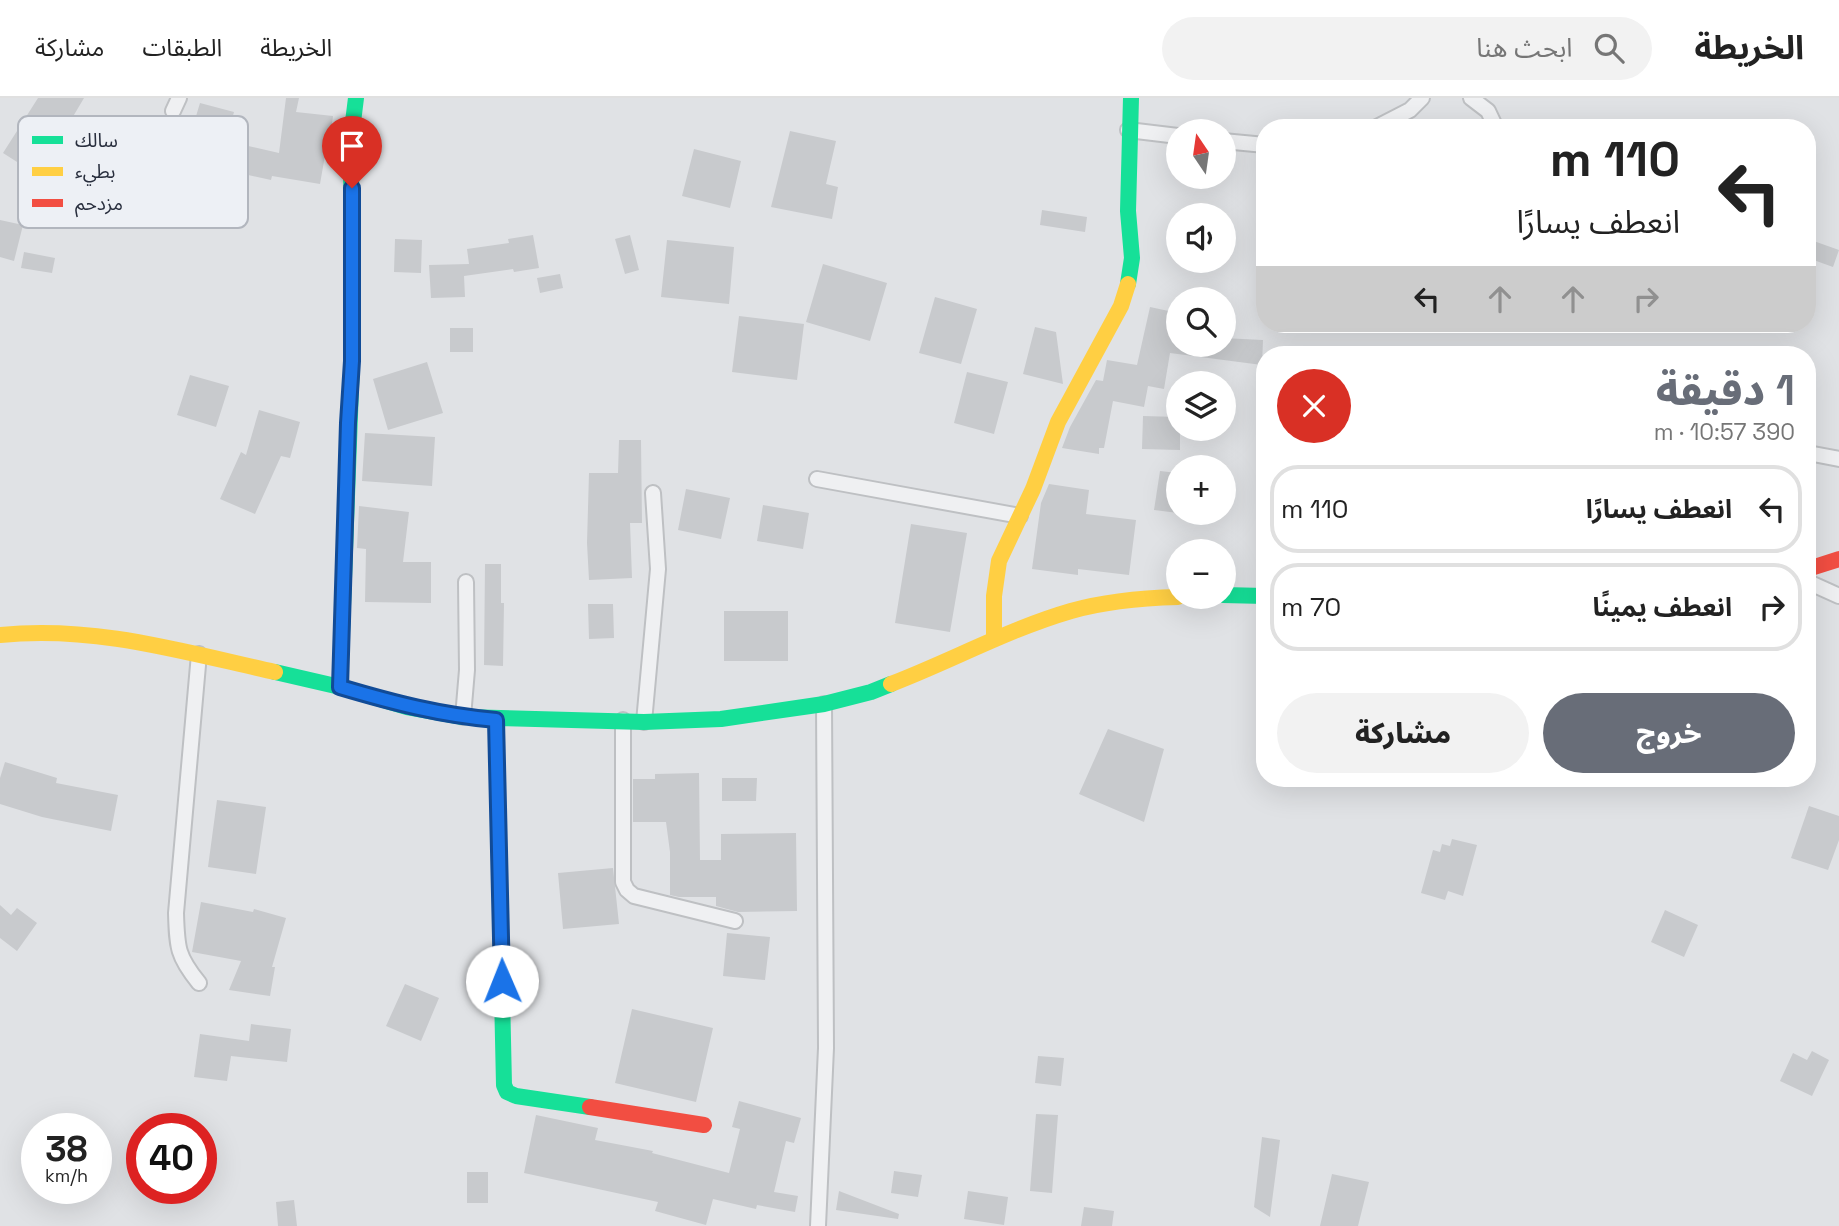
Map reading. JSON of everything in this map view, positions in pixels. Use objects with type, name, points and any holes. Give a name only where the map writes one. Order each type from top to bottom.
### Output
[{"type":"street","points":[[340,687],[352,361],[352,188],[349,146],[356,98]]},
{"type":"street","points":[[994,639],[993,596],[999,561],[1058,422],[1121,306],[1125,293],[1132,258],[1128,211],[1128,130],[1131,98]]},
{"type":"street","points":[[1393,119],[1410,110],[1422,98]]},
{"type":"street","points":[[1471,98],[1488,111],[1492,119]]},
{"type":"street","points":[[1128,130],[1166,135]]},
{"type":"street","points":[[1236,142],[1256,144]]},
{"type":"street","points":[[1816,455],[1839,459]]},
{"type":"street","points":[[817,479],[1020,516]]},
{"type":"street","points":[[644,722],[658,569],[653,493]]},
{"type":"street","points":[[1816,566],[1839,559]]},
{"type":"street","points":[[463,717],[467,670],[466,582]]},
{"type":"street","points":[[1816,586],[1839,596]]},
{"type":"street","points":[[1236,596],[1256,596]]},
{"type":"street","points":[[0,635],[29,632],[71,633],[124,638],[340,687],[407,707],[463,717],[644,722],[721,719],[824,704],[871,692],[994,639],[1072,611],[1140,598],[1166,597]]},
{"type":"street","points":[[199,654],[176,913],[178,948],[186,967],[199,983]]},
{"type":"street","points":[[818,1226],[827,1048],[824,704]]},
{"type":"street","points":[[496,720],[504,1085],[507,1092],[516,1096],[704,1125]]},
{"type":"street","points":[[624,720],[622,859],[623,881],[627,891],[634,896],[735,921]]},
{"type":"building","points":[[38,98],[84,98],[73,116],[27,116]]},
{"type":"building","points":[[286,98],[299,98],[296,112],[333,116],[320,184],[272,176],[271,180],[248,175],[248,146],[279,153]]},
{"type":"building","points":[[200,103],[234,112],[233,116],[196,116]]},
{"type":"building","points":[[18,129],[18,163],[3,153]]},
{"type":"building","points":[[790,131],[836,141],[826,184],[838,187],[832,219],[771,207]]},
{"type":"building","points":[[694,149],[741,161],[730,208],[682,196]]},
{"type":"building","points":[[1042,210],[1087,217],[1085,232],[1040,225]]},
{"type":"building","points":[[0,220],[18,224],[18,228],[22,228],[14,261],[0,257]]},
{"type":"building","points":[[533,235],[539,268],[464,276],[465,297],[431,298],[429,265],[469,264],[467,249],[509,243],[508,239]]},
{"type":"building","points":[[630,235],[639,270],[625,274],[615,239]]},
{"type":"building","points":[[395,239],[422,240],[421,273],[394,272]]},
{"type":"building","points":[[667,240],[734,247],[729,304],[661,297]]},
{"type":"building","points":[[1816,242],[1839,250],[1833,267],[1816,261]]},
{"type":"building","points":[[24,252],[55,258],[52,273],[21,268]]},
{"type":"building","points":[[823,264],[887,283],[870,341],[806,322]]},
{"type":"building","points":[[560,274],[563,288],[540,293],[537,278]]},
{"type":"building","points":[[935,297],[977,309],[961,364],[919,353]]},
{"type":"building","points":[[1150,307],[1166,310],[1166,357],[1169,357],[1164,389],[1148,386],[1144,407],[1113,401],[1104,448],[1099,448],[1099,454],[1062,448],[1070,427],[1096,380],[1103,381],[1107,360],[1137,365]]},
{"type":"building","points":[[739,316],[804,324],[797,380],[732,372]]},
{"type":"building","points":[[1035,327],[1056,332],[1063,384],[1023,374]]},
{"type":"building","points":[[450,328],[473,328],[473,352],[450,352]]},
{"type":"building","points":[[1236,339],[1263,340],[1263,346],[1256,346],[1256,364],[1201,357],[1236,357]]},
{"type":"building","points":[[427,362],[443,413],[388,430],[373,379]]},
{"type":"building","points":[[967,372],[1008,382],[994,434],[954,423]]},
{"type":"building","points":[[190,375],[229,386],[216,427],[177,415]]},
{"type":"building","points":[[259,410],[300,422],[290,458],[281,456],[255,514],[220,499],[241,452],[246,455]]},
{"type":"building","points":[[1143,416],[1166,417],[1166,441],[1180,441],[1180,450],[1142,449]]},
{"type":"building","points":[[365,433],[435,437],[432,486],[362,481]]},
{"type":"building","points":[[619,440],[641,440],[642,523],[630,523],[632,578],[589,580],[589,473],[618,473]]},
{"type":"building","points":[[1160,471],[1166,472],[1166,512],[1154,510]]},
{"type":"building","points":[[1049,484],[1089,490],[1086,514],[1136,520],[1129,575],[1078,569],[1078,575],[1032,569],[1041,503]]},
{"type":"building","points":[[686,489],[730,498],[721,539],[678,530]]},
{"type":"building","points":[[763,505],[809,513],[803,549],[757,541]]},
{"type":"building","points":[[359,506],[409,512],[403,562],[431,562],[431,603],[365,602],[366,549],[357,548]]},
{"type":"building","points":[[911,524],[967,533],[950,632],[895,623]]},
{"type":"building","points":[[485,564],[501,564],[501,603],[504,603],[503,666],[484,665]]},
{"type":"building","points":[[588,604],[613,604],[614,638],[589,639]]},
{"type":"building","points":[[724,611],[788,611],[788,661],[724,661]]},
{"type":"building","points":[[1108,729],[1164,749],[1144,822],[1079,794]]},
{"type":"building","points":[[5,762],[57,778],[56,783],[118,795],[111,831],[42,817],[0,804],[0,778]]},
{"type":"building","points":[[699,773],[700,860],[721,860],[721,834],[796,833],[797,911],[738,912],[716,906],[716,897],[670,895],[670,852],[666,822],[633,822],[633,779],[655,779],[655,774]]},
{"type":"building","points":[[722,778],[757,778],[756,801],[722,801]]},
{"type":"building","points":[[217,800],[266,807],[256,874],[208,867]]},
{"type":"building","points":[[1809,806],[1839,816],[1839,840],[1828,870],[1791,858]]},
{"type":"building","points":[[1452,839],[1477,845],[1463,896],[1448,891],[1445,900],[1421,893],[1433,850],[1440,852],[1442,844],[1450,846]]},
{"type":"building","points":[[613,868],[619,924],[563,929],[558,873]]},
{"type":"building","points":[[201,902],[253,912],[254,909],[286,918],[272,967],[275,967],[270,996],[229,990],[241,961],[192,952]]},
{"type":"building","points":[[0,905],[11,915],[17,908],[37,923],[17,951],[0,938]]},
{"type":"building","points":[[1665,910],[1698,925],[1684,957],[1651,942]]},
{"type":"building","points":[[727,933],[770,937],[765,980],[723,976]]},
{"type":"building","points":[[405,984],[439,998],[421,1041],[386,1026]]},
{"type":"building","points":[[632,1009],[713,1028],[696,1102],[615,1083]]},
{"type":"building","points":[[251,1024],[291,1029],[287,1062],[231,1056],[227,1081],[194,1077],[200,1034],[249,1041]]},
{"type":"building","points":[[1812,1051],[1829,1060],[1812,1096],[1780,1081],[1793,1053],[1807,1060]]},
{"type":"building","points":[[1038,1056],[1064,1058],[1061,1086],[1035,1083]]},
{"type":"building","points":[[739,1101],[801,1118],[794,1143],[786,1141],[774,1192],[798,1196],[795,1212],[757,1205],[756,1209],[713,1199],[706,1225],[655,1211],[658,1202],[524,1173],[536,1115],[598,1128],[595,1140],[653,1151],[652,1153],[729,1173],[740,1129],[732,1127]]},
{"type":"building","points":[[1036,1114],[1058,1115],[1052,1193],[1030,1191]]},
{"type":"building","points":[[1262,1137],[1280,1140],[1270,1217],[1254,1207]]},
{"type":"building","points":[[894,1171],[922,1175],[918,1197],[891,1193]]},
{"type":"building","points":[[467,1172],[488,1172],[488,1203],[467,1203]]},
{"type":"building","points":[[1332,1174],[1369,1182],[1358,1226],[1320,1226]]},
{"type":"building","points":[[839,1191],[899,1214],[898,1219],[836,1210]]},
{"type":"building","points":[[968,1191],[1008,1197],[1004,1225],[964,1219]]},
{"type":"building","points":[[294,1200],[297,1226],[278,1226],[276,1202]]},
{"type":"building","points":[[1084,1207],[1114,1211],[1112,1226],[1081,1226]]},
{"type":"traffic: fast","points":[[340,687],[352,361],[353,235],[350,146],[356,98]]},
{"type":"traffic: fast","points":[[1128,284],[1132,258],[1128,211],[1131,98]]},
{"type":"traffic: fast","points":[[1236,595],[1256,596]]},
{"type":"traffic: fast","points":[[275,672],[340,687],[407,707],[463,717],[644,722],[721,719],[824,704],[891,684]]},
{"type":"traffic: fast","points":[[496,720],[504,1085],[507,1092],[516,1096],[590,1107]]},
{"type":"traffic: slow","points":[[994,639],[994,596],[999,561],[1033,489],[1058,422],[1121,306],[1128,284]]},
{"type":"traffic: slow","points":[[891,684],[1048,618],[1097,605],[1166,597]]},
{"type":"traffic: slow","points":[[0,635],[35,633],[104,637],[139,642],[275,672]]},
{"type":"traffic: jam","points":[[1816,566],[1839,559]]},
{"type":"traffic: jam","points":[[590,1107],[704,1125]]},
{"type":"route","points":[[352,188],[352,361],[340,687],[407,707],[496,720],[502,981]]}]
